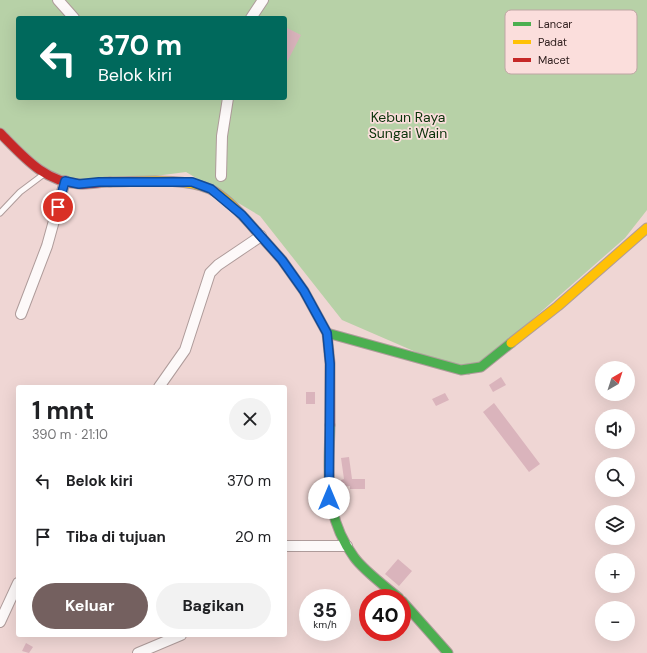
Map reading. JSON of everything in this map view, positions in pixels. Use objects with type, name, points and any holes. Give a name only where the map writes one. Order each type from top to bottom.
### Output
[{"type":"street","points":[[58,0],[72,16]]},
{"type":"street","points":[[252,16],[263,0]]},
{"type":"street","points":[[221,176],[222,136],[228,100]]},
{"type":"street","points":[[0,133],[27,161],[51,178],[79,184],[99,182],[192,182],[211,189],[242,215],[282,260],[304,291],[327,333],[330,364],[329,498],[336,526],[354,558],[389,589]]},
{"type":"street","points":[[21,314],[47,246],[65,181]]},
{"type":"street","points":[[327,333],[461,370],[481,367],[558,306],[647,228]]},
{"type":"street","points":[[160,385],[185,350],[210,273],[218,265],[261,236]]},
{"type":"street","points":[[287,546],[348,546]]},
{"type":"street","points":[[0,622],[16,586]]},
{"type":"street","points":[[411,612],[448,653]]},
{"type":"street","points":[[138,653],[176,637]]},
{"type":"lane","points":[[0,213],[20,192],[44,173]]},
{"type":"green space","name":"Kebun Raya Sungai Wain","points":[[0,0],[647,0],[647,210],[625,238],[469,375],[342,320],[260,216],[186,172],[78,186],[42,173],[0,130]]},
{"type":"building","points":[[287,28],[301,35],[287,62]]},
{"type":"building","points":[[501,377],[506,385],[493,392],[489,385]]},
{"type":"building","points":[[306,392],[315,392],[315,404],[306,404]]},
{"type":"building","points":[[445,393],[449,400],[436,406],[432,399]]},
{"type":"building","points":[[494,403],[540,464],[529,472],[483,412]]},
{"type":"building","points":[[349,457],[352,479],[365,479],[365,489],[350,489],[350,486],[341,487],[341,480],[344,479],[341,458]]},
{"type":"building","points":[[398,559],[412,571],[399,586],[385,574]]},
{"type":"building","points":[[26,643],[33,647],[29,653],[22,651]]},
{"type":"traffic: fast","points":[[327,333],[461,370],[481,367],[511,343]]},
{"type":"traffic: fast","points":[[330,425],[330,494],[337,526],[344,541],[358,562],[388,589]]},
{"type":"traffic: fast","points":[[411,611],[448,653]]},
{"type":"traffic: slow","points":[[110,182],[161,181],[200,185],[216,192],[229,202],[257,232]]},
{"type":"traffic: slow","points":[[511,343],[558,306],[647,228]]},
{"type":"traffic: jam","points":[[0,133],[26,159],[45,173],[55,178],[66,182],[79,184],[110,182]]},
{"type":"traffic: jam","points":[[257,232],[282,260],[304,291],[327,333],[330,363],[330,425]]},
{"type":"route","points":[[58,207],[65,181],[79,184],[99,182],[192,182],[211,189],[242,215],[282,260],[304,291],[327,333],[330,364],[329,498]]}]
